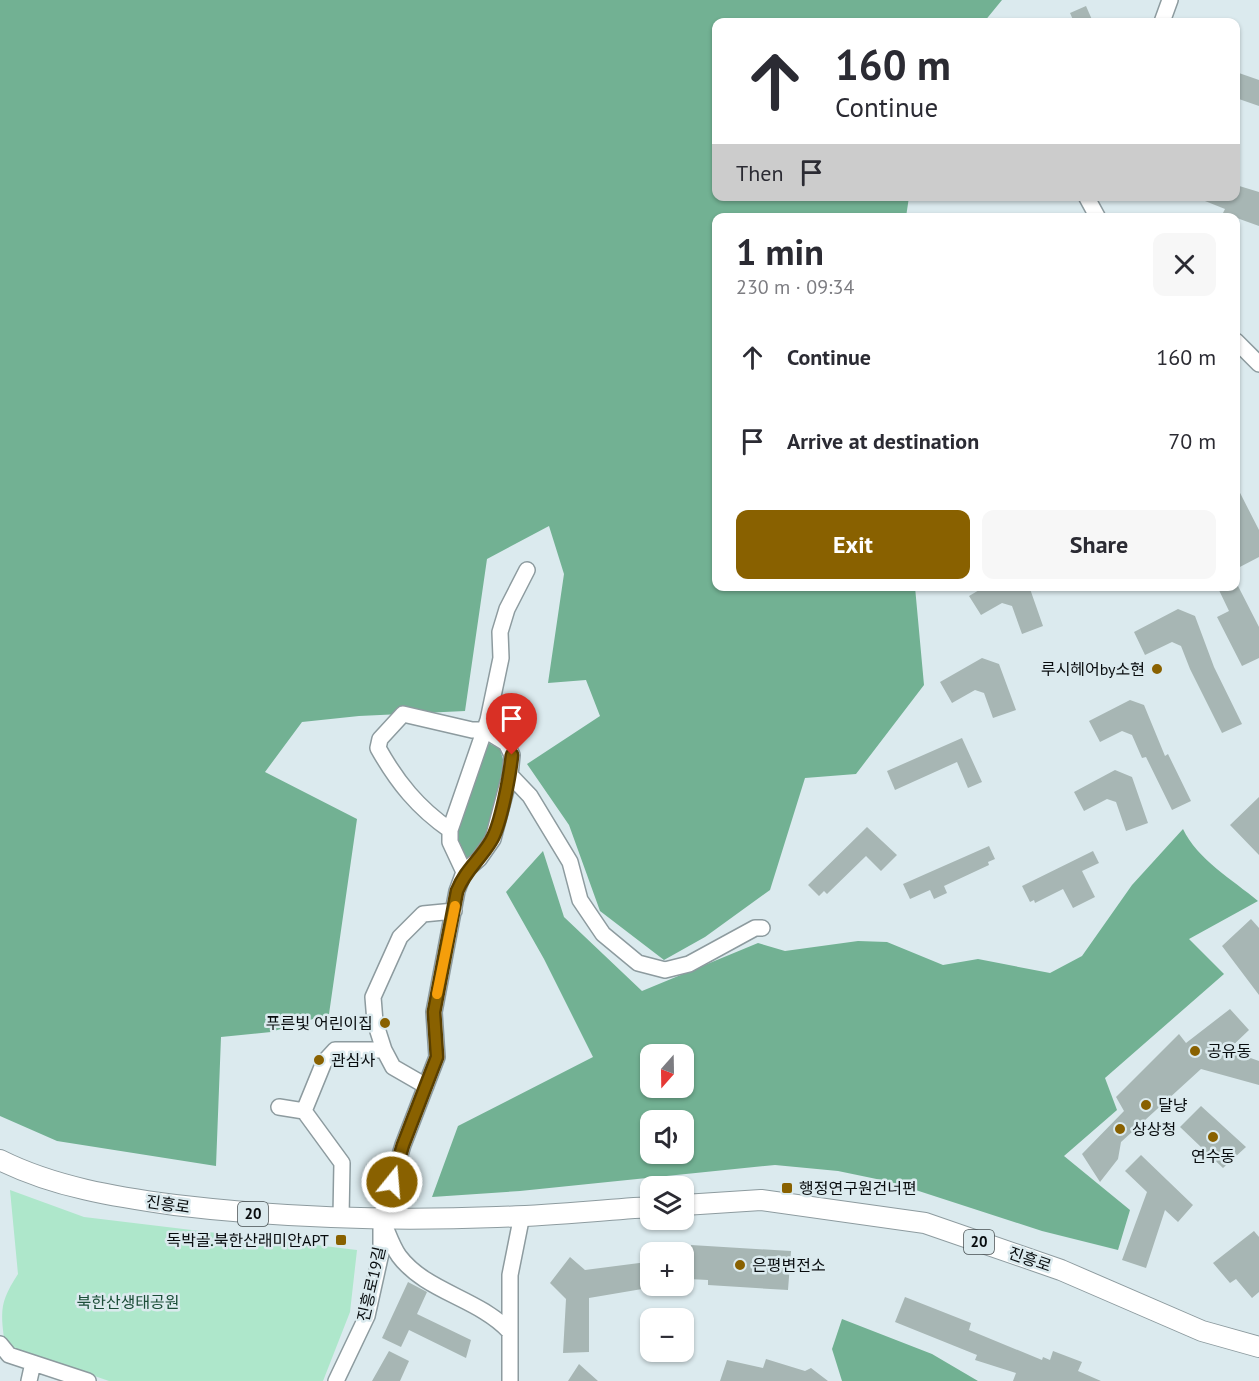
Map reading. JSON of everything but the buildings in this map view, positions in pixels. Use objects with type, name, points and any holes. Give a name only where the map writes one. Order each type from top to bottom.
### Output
[{"type":"main road","name":"진흥로","points":[[0,1160],[39,1176],[85,1190],[141,1200],[243,1213],[381,1218],[500,1217],[640,1208]]},
{"type":"main road","name":"진흥로","points":[[694,1204],[761,1200],[925,1223],[1060,1270],[1202,1331],[1259,1347]]},
{"type":"street","points":[[1163,18],[1170,0]]},
{"type":"street","points":[[1240,345],[1259,364]]},
{"type":"street","points":[[450,830],[424,812],[393,776],[378,748],[380,739],[403,714],[472,730],[485,730],[506,744],[512,755],[510,775],[493,839],[479,859],[464,872],[450,842],[450,830],[485,730],[501,658],[500,633],[507,609],[527,570]]},
{"type":"street","points":[[510,775],[530,796],[570,861],[580,900],[603,934],[638,963],[665,970],[689,964],[755,928],[762,928]]},
{"type":"street","name":"진흥로19길","points":[[336,1381],[367,1316],[381,1253],[381,1218],[403,1145],[437,1057],[434,1012],[457,891],[464,872]]},
{"type":"street","points":[[426,1086],[393,1067],[384,1050],[375,1022],[374,997],[400,937],[423,914],[454,911]]},
{"type":"street","points":[[304,1111],[324,1062],[335,1050],[384,1050]]},
{"type":"street","points":[[279,1107],[304,1111],[342,1163],[341,1217]]},
{"type":"street","points":[[510,1381],[510,1275],[522,1215]]},
{"type":"street","points":[[381,1218],[399,1256],[414,1270],[484,1311],[509,1331]]},
{"type":"street","points":[[0,1344],[9,1355],[88,1381]]},
{"type":"street","points":[[29,1381],[33,1363]]},
{"type":"green space","points":[[0,0],[1002,0],[987,18],[712,18],[712,201],[908,201],[907,213],[712,213],[712,591],[915,591],[924,685],[856,774],[805,778],[770,890],[705,937],[664,960],[600,911],[569,825],[527,764],[600,716],[586,680],[548,683],[564,574],[549,526],[487,559],[465,711],[359,716],[302,722],[265,772],[357,819],[329,1014],[271,1032],[221,1037],[216,1166],[57,1141],[0,1116]]},
{"type":"green space","points":[[485,741],[500,749],[504,763],[487,844],[468,864],[457,853],[454,830]]},
{"type":"green space","points":[[1183,829],[1189,840],[1206,859],[1258,901],[1189,939],[1224,974],[1105,1078],[1117,1110],[1064,1156],[1130,1210],[1118,1250],[1042,1231],[891,1182],[838,1171],[775,1165],[667,1176],[640,1176],[640,1179],[520,1191],[432,1197],[458,1126],[593,1057],[544,959],[506,892],[543,851],[564,917],[642,991],[758,943],[785,951],[858,941],[887,942],[943,965],[978,959],[1050,973],[1082,956],[1132,885]]},
{"type":"green space","name":"북한산생태공원","points":[[10,1190],[84,1217],[357,1250],[350,1312],[323,1381],[109,1381],[5,1345],[2,1323],[3,1307],[18,1274]]},
{"type":"green space","points":[[842,1319],[932,1354],[978,1381],[842,1381],[832,1349]]},
{"type":"slow traffic","points":[[437,994],[455,906]]},
{"type":"place","name":"루시헤어by소현","points":[[1157,669]]},
{"type":"place","name":"푸른빛 어린이집","points":[[385,1023]]},
{"type":"place","name":"공유동","points":[[1195,1051]]},
{"type":"place","name":"관심사","points":[[319,1060]]},
{"type":"place","name":"달냥","points":[[1146,1105]]},
{"type":"place","name":"상상청","points":[[1120,1129]]},
{"type":"place","name":"연수동","points":[[1213,1137]]},
{"type":"place","name":"행정연구원건너편","points":[[787,1188]]},
{"type":"place","name":"독박골.북한산래미안APT","points":[[341,1240]]},
{"type":"place","name":"은평변전소","points":[[740,1265]]},
{"type":"route","points":[[392,1182],[403,1145],[437,1057],[434,1012],[452,927],[457,891],[464,872],[479,859],[493,839],[510,775],[512,755]]}]
